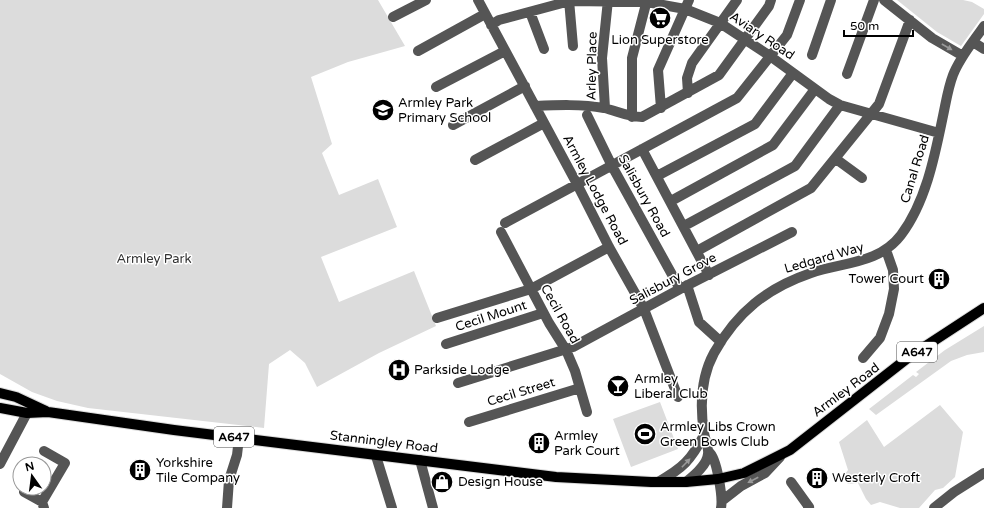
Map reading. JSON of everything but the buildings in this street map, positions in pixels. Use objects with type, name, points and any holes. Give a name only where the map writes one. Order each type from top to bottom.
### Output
[{"type":"main road","name":"Armley Road","points":[[718,479],[735,475],[780,457],[909,357],[984,308]]},
{"type":"main road","name":"A647","points":[[0,386],[16,397]]},
{"type":"main road","name":"Stanningley Road","points":[[0,393],[16,397],[48,412]]},
{"type":"main road","name":"Stanningley Road","points":[[0,408],[27,413],[48,412],[376,456],[556,477],[658,482],[686,482],[718,479]]},
{"type":"street","points":[[393,17],[426,0]]},
{"type":"street","name":"Armley Lodge Road","points":[[478,0],[536,106],[609,247],[644,309],[678,397]]},
{"type":"street","points":[[688,93],[687,78],[692,63],[737,0]]},
{"type":"street","points":[[536,106],[585,106],[605,108],[632,117],[642,117],[719,75],[769,6],[771,0]]},
{"type":"street","points":[[577,184],[737,98],[787,35],[800,0]]},
{"type":"street","points":[[812,55],[830,0]]},
{"type":"street","points":[[847,74],[874,0]]},
{"type":"street","points":[[884,0],[932,38],[963,56]]},
{"type":"street","points":[[569,1],[573,46]]},
{"type":"street","name":"Aviary Road","points":[[491,25],[569,1],[647,1],[687,4],[720,23],[770,56],[829,100],[840,105],[939,133]]},
{"type":"street","name":"Arley Place","points":[[605,108],[602,58],[608,1]]},
{"type":"street","points":[[632,117],[632,58],[647,1]]},
{"type":"street","points":[[661,108],[658,70],[687,4]]},
{"type":"street","points":[[530,12],[544,49]]},
{"type":"street","points":[[418,51],[485,14]]},
{"type":"street","points":[[696,251],[811,188],[879,104],[910,20]]},
{"type":"street","name":"Canal Road","points":[[886,250],[901,235],[917,210],[939,133],[950,83],[963,56],[984,26]]},
{"type":"street","points":[[973,42],[984,49]]},
{"type":"street","points":[[436,87],[505,51]]},
{"type":"street","points":[[657,176],[755,124],[793,73]]},
{"type":"street","points":[[453,125],[525,86]]},
{"type":"street","points":[[671,201],[773,145],[815,89]]},
{"type":"street","points":[[684,226],[795,166],[840,105]]},
{"type":"street","name":"Salisbury Road","points":[[587,115],[612,166],[684,287],[699,322],[721,342]]},
{"type":"street","points":[[475,160],[544,123]]},
{"type":"street","points":[[642,149],[709,275]]},
{"type":"street","points":[[836,159],[862,178]]},
{"type":"street","name":"Cecil Road","points":[[577,184],[503,228],[543,313],[566,350],[587,412]]},
{"type":"street","name":"Salisbury Grove","points":[[458,383],[566,350],[684,287],[792,232]]},
{"type":"street","points":[[438,318],[531,289],[609,247]]},
{"type":"street","points":[[863,358],[880,338],[889,314],[894,289],[894,270],[886,250]]},
{"type":"street","name":"Ledgard Way","points":[[721,500],[714,458],[709,452],[704,435],[702,396],[707,369],[721,342],[743,312],[782,284],[812,273],[875,257],[886,250]]},
{"type":"street","name":"Cecil Mount","points":[[446,344],[543,313]]},
{"type":"street","name":"Cecil Street","points":[[469,422],[580,388]]},
{"type":"street","points":[[0,464],[27,413]]},
{"type":"street","points":[[658,482],[684,466],[698,447],[704,435]]},
{"type":"street","points":[[227,508],[229,480],[237,455],[239,438]]},
{"type":"street","points":[[30,496],[43,505],[65,463],[44,451]]},
{"type":"street","points":[[686,482],[702,466],[709,452]]},
{"type":"street","points":[[376,456],[392,508]]},
{"type":"street","points":[[721,500],[741,486],[765,473],[780,457]]},
{"type":"street","points":[[420,460],[434,508]]},
{"type":"street","points":[[934,508],[954,492],[984,473]]},
{"type":"street","points":[[715,508],[735,475]]},
{"type":"street","points":[[791,482],[809,507],[808,508]]},
{"type":"green space","name":"Armley Park","points":[[0,0],[378,0],[405,46],[348,62],[311,77],[332,144],[322,153],[339,195],[378,179],[397,227],[321,257],[339,302],[414,271],[436,326],[379,353],[317,387],[305,363],[290,350],[269,364],[264,428],[88,408],[57,401],[32,392],[0,374]]},
{"type":"green space","points":[[897,0],[963,0],[972,2],[984,9],[984,14],[961,46],[937,32]]},
{"type":"green space","points":[[984,326],[984,352],[967,355],[951,361],[876,415],[869,409],[913,375],[916,377],[919,374],[916,372],[945,350]]},
{"type":"green space","name":"Armley Libs Crown Green Bowls Club","points":[[660,402],[678,449],[631,467],[613,419]]},
{"type":"green space","points":[[940,405],[963,432],[955,477],[943,488],[935,490],[919,508],[900,508],[880,502],[871,505],[866,499],[858,483],[848,484],[843,477],[848,470],[839,442],[867,420],[884,447]]},
{"type":"place","name":"Lion Superstore","points":[[660,18]]},
{"type":"place","name":"Armley Park Primary School","points":[[383,110]]},
{"type":"place","name":"Tower Court","points":[[939,279]]},
{"type":"place","name":"Parkside Lodge","points":[[399,370]]},
{"type":"place","name":"Armley Liberal Club","points":[[618,386]]},
{"type":"place","name":"Armley Libs Crown Green Bowls Club","points":[[645,434]]},
{"type":"place","name":"Armley Park Court","points":[[539,443]]},
{"type":"place","name":"Yorkshire Tile Company","points":[[140,470]]},
{"type":"place","name":"Westerly Croft","points":[[817,478]]},
{"type":"place","name":"Design House","points":[[442,482]]}]
